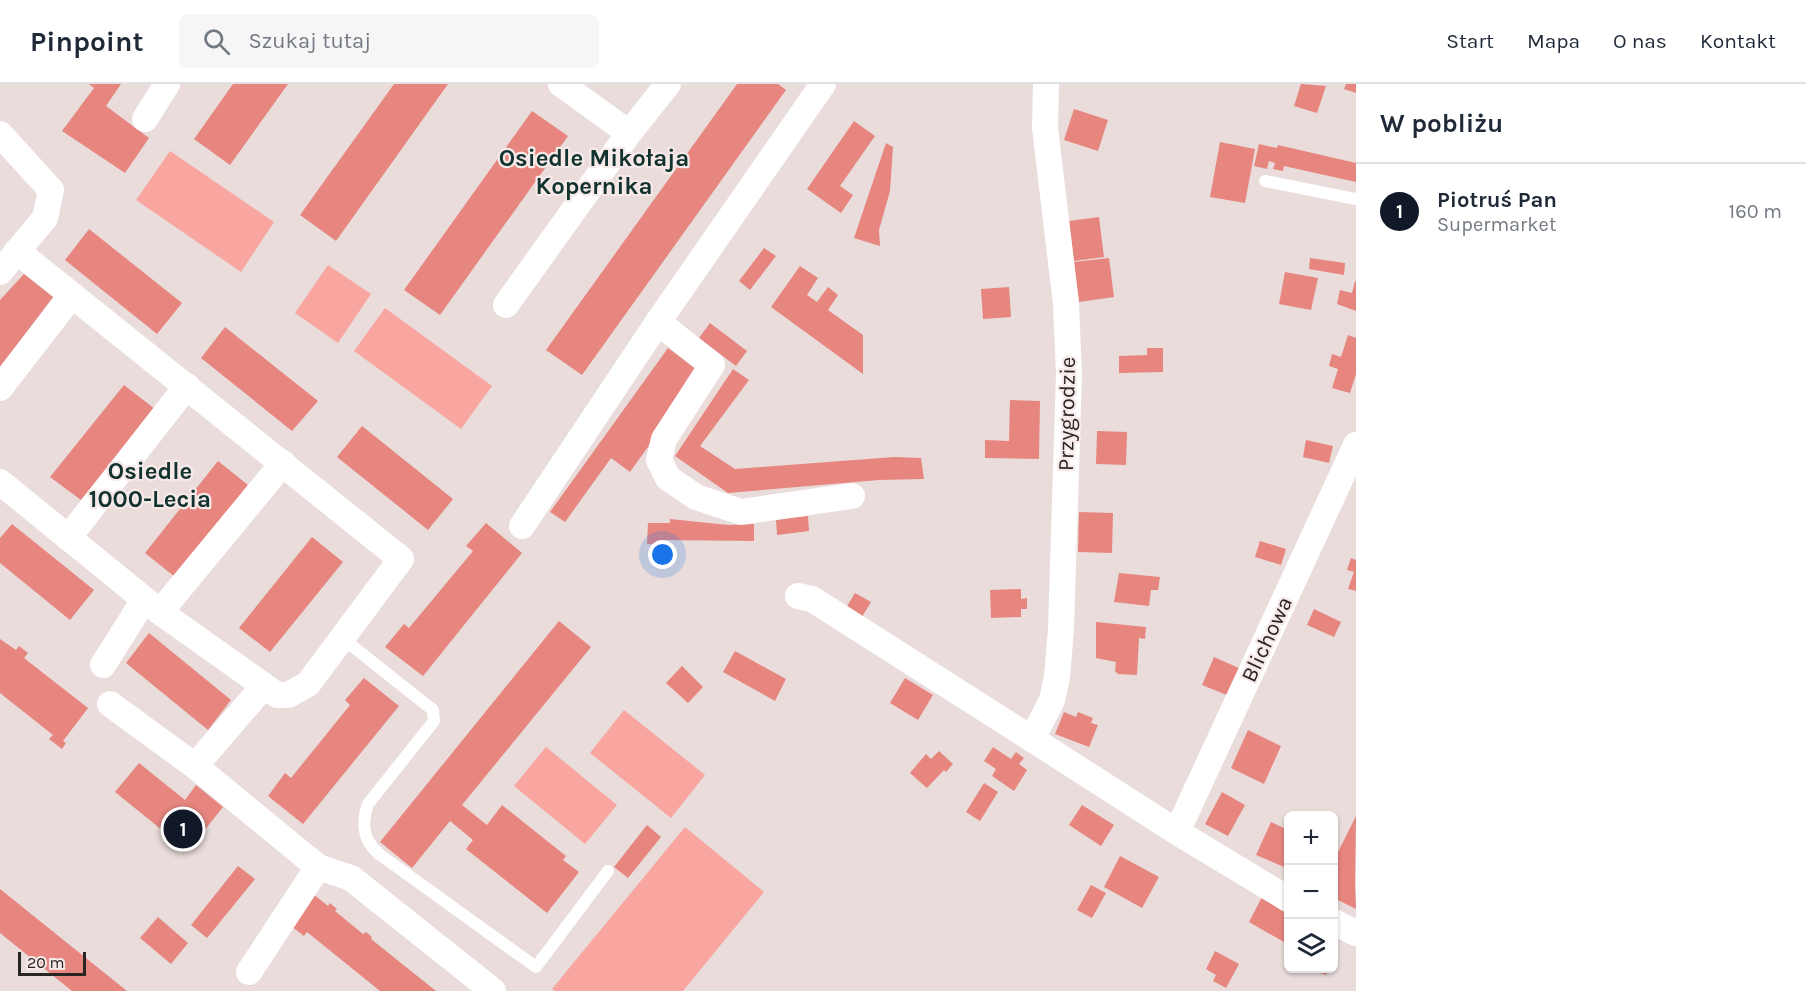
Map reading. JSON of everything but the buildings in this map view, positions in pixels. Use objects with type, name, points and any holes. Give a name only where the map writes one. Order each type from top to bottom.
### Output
[{"type":"street","points":[[145,118],[167,84]]},
{"type":"street","points":[[561,84],[629,133]]},
{"type":"street","points":[[506,305],[629,133],[668,84]]},
{"type":"street","points":[[522,526],[658,322],[823,84]]},
{"type":"street","name":"Przygrodzie","points":[[1032,740],[1052,700],[1057,677],[1061,629],[1069,374],[1066,304],[1045,128],[1046,84]]},
{"type":"street","points":[[0,134],[51,190],[45,218],[0,272]]},
{"type":"street","points":[[3,491],[68,538],[152,606],[277,695],[288,695],[308,684],[401,559],[17,251]]},
{"type":"street","points":[[0,388],[72,295]]},
{"type":"street","points":[[658,322],[712,365],[664,439],[659,460],[668,478],[696,497],[741,512],[852,496]]},
{"type":"street","points":[[68,538],[187,386]]},
{"type":"street","name":"Blichowa","points":[[1177,832],[1356,445]]},
{"type":"street","points":[[103,665],[152,606],[283,463]]},
{"type":"street","points":[[798,596],[812,599],[1177,832],[1284,897]]},
{"type":"street","points":[[195,766],[263,687]]},
{"type":"street","points":[[110,704],[195,766],[318,867],[351,878],[493,991]]},
{"type":"street","points":[[249,972],[318,867]]},
{"type":"street","points":[[1338,924],[1356,933]]},
{"type":"lane","points":[[1265,181],[1356,199]]},
{"type":"lane","points":[[342,638],[433,710],[434,721],[368,804],[363,819],[364,832],[369,845],[379,854],[536,967],[609,871]]},
{"type":"shaded area","points":[[170,151],[274,222],[241,272],[136,200]]},
{"type":"shaded area","points":[[328,265],[371,294],[338,343],[295,313]]},
{"type":"shaded area","points":[[385,308],[492,386],[461,429],[354,351]]},
{"type":"shaded area","points":[[624,710],[705,775],[671,818],[590,753]]},
{"type":"shaded area","points":[[546,747],[617,805],[585,844],[514,786]]},
{"type":"shaded area","points":[[685,827],[764,892],[683,991],[555,991],[552,989]]},
{"type":"place","name":"Piotruś Pan","points":[[183,829]]},
{"type":"district","name":"Osiedle Mikołaja Kopernika","points":[[594,172]]},
{"type":"district","name":"Osiedle 1000-Lecia","points":[[150,485]]}]
